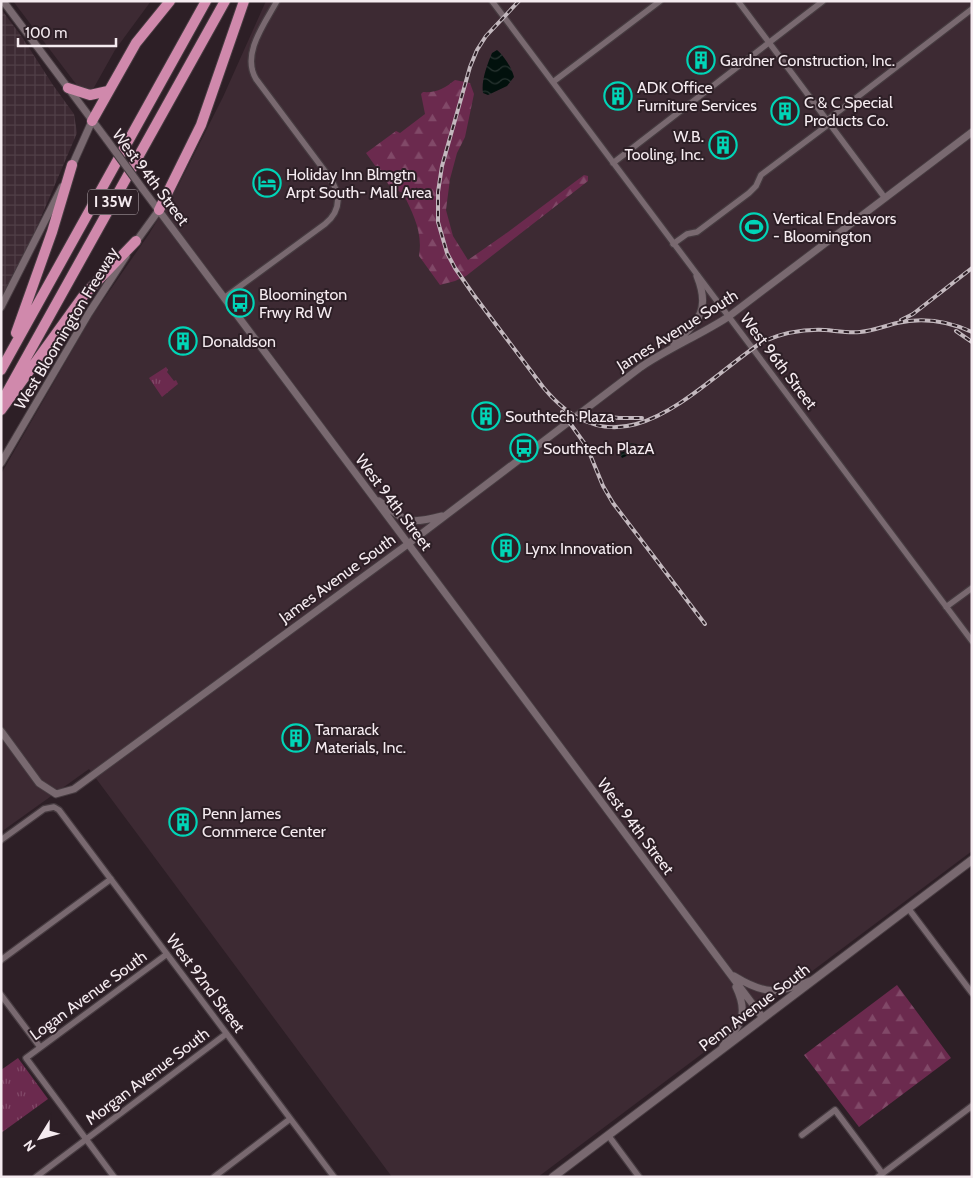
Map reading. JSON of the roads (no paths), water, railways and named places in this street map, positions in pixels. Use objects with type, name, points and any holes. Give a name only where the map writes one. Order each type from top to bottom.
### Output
[{"type":"highway","points":[[92,120],[136,43],[170,1]]},
{"type":"highway","name":"I 35W","points":[[4,366],[206,1]]},
{"type":"highway","name":"I 35W","points":[[1,403],[224,1]]},
{"type":"highway","points":[[159,210],[201,125],[244,1]]},
{"type":"highway","points":[[68,88],[90,95],[108,91]]},
{"type":"highway","points":[[4,366],[52,232],[72,165]]},
{"type":"highway","points":[[1,410],[84,295],[136,241]]},
{"type":"main road","name":"Penn Avenue South","points":[[553,1177],[972,860]]},
{"type":"street","name":"West 94th Street","points":[[3,1],[763,1018]]},
{"type":"street","points":[[224,298],[325,224],[335,214],[338,202],[337,190],[330,178],[250,68],[251,55],[257,39],[277,1]]},
{"type":"street","name":"West 96th Street","points":[[492,1],[972,641]]},
{"type":"street","points":[[553,82],[660,1]]},
{"type":"street","points":[[738,1],[884,198]]},
{"type":"street","points":[[613,163],[823,1]]},
{"type":"street","points":[[673,244],[687,234],[697,232],[749,193],[756,186],[761,175],[972,9]]},
{"type":"street","points":[[1,307],[72,165],[92,120]]},
{"type":"street","name":"James Avenue South","points":[[1,731],[39,783],[56,794],[62,794],[74,789],[408,544],[641,367],[668,350],[712,328],[728,317],[972,132]]},
{"type":"street","name":"West Bloomington Freeway","points":[[1,464],[89,313],[136,241],[159,210]]},
{"type":"street","points":[[668,350],[694,325],[698,318],[703,291],[697,276]]},
{"type":"street","points":[[373,497],[399,516],[411,521],[421,522],[444,515]]},
{"type":"street","points":[[946,607],[972,588]]},
{"type":"street","name":"West 92nd Street","points":[[1,840],[44,809],[54,808],[60,811],[334,1177]]},
{"type":"street","points":[[1,960],[111,879]]},
{"type":"street","points":[[908,908],[972,993]]},
{"type":"street","name":"Logan Avenue South","points":[[86,1140],[26,1058],[167,954]]},
{"type":"street","points":[[729,973],[748,984],[764,990],[783,990],[813,980]]},
{"type":"street","points":[[721,1049],[736,1030],[743,1014],[741,998],[729,973]]},
{"type":"street","points":[[2,998],[40,1047]]},
{"type":"street","name":"Morgan Avenue South","points":[[36,1177],[226,1034]]},
{"type":"street","points":[[802,1135],[834,1110],[880,1175],[972,1106]]},
{"type":"street","points":[[214,1177],[290,1119]]},
{"type":"street","points":[[608,1135],[639,1177]]},
{"type":"street","points":[[86,1140],[114,1177]]},
{"type":"water","points":[[497,50],[507,62],[514,77],[507,86],[488,95],[483,93],[486,68],[492,53]]},
{"type":"water","points":[[626,443],[637,444],[652,455],[633,453],[622,458],[618,451]]},
{"type":"railway","points":[[519,1],[486,36],[477,50],[470,67],[442,166],[438,192],[438,222],[447,253],[473,294],[543,387],[571,414],[600,426],[627,426],[655,417],[682,401],[762,342],[793,332],[809,330],[860,332],[916,320],[945,323],[972,332]]},
{"type":"railway","points":[[901,320],[913,314],[972,268]]},
{"type":"railway","points":[[956,331],[972,342]]},
{"type":"railway","points":[[562,412],[587,447],[603,486],[613,503],[705,624]]},
{"type":"railway","points":[[601,416],[642,418]]},
{"type":"place","name":"Gardner Construction, Inc.","points":[[701,60]]},
{"type":"place","name":"ADK Office Furniture Services","points":[[618,96]]},
{"type":"place","name":"C & C Special Products Co.","points":[[785,111]]},
{"type":"place","name":"W.B. Tooling, Inc.","points":[[723,145]]},
{"type":"place","name":"Holiday Inn Blmgtn Arpt South- Mall Area","points":[[267,183]]},
{"type":"place","name":"Vertical Endeavors - Bloomington","points":[[754,227]]},
{"type":"place","name":"Bloomington Frwy Rd W","points":[[240,303]]},
{"type":"place","name":"Donaldson","points":[[183,341]]},
{"type":"place","name":"Southtech Plaza","points":[[486,416]]},
{"type":"place","name":"Southtech PlazA","points":[[524,448]]},
{"type":"place","name":"Lynx Innovation","points":[[506,548]]},
{"type":"place","name":"Tamarack Materials, Inc.","points":[[296,738]]},
{"type":"place","name":"Penn James Commerce Center","points":[[183,822]]}]
